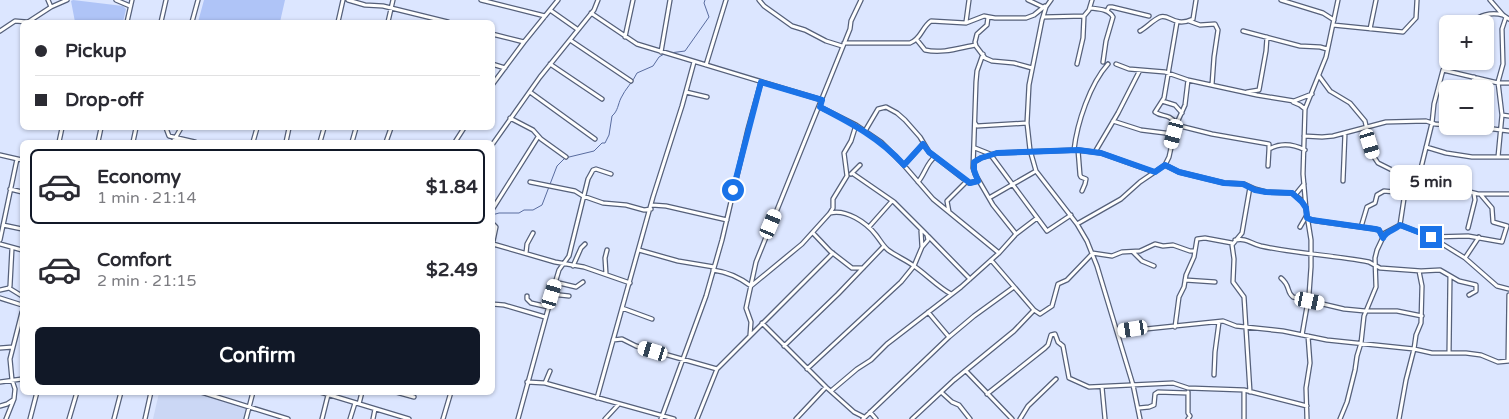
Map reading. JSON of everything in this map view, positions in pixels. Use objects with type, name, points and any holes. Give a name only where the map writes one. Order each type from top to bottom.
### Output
[{"type":"street","points":[[48,0],[51,6]]},
{"type":"street","points":[[31,20],[51,6],[67,0]]},
{"type":"street","points":[[116,0],[130,6]]},
{"type":"street","points":[[127,20],[132,0]]},
{"type":"street","points":[[161,20],[166,0]]},
{"type":"street","points":[[193,20],[198,0]]},
{"type":"street","points":[[338,20],[343,0]]},
{"type":"street","points":[[348,0],[376,5],[430,20]]},
{"type":"street","points":[[389,20],[393,0]]},
{"type":"street","points":[[481,0],[545,16]]},
{"type":"street","points":[[495,81],[558,0]]},
{"type":"street","points":[[495,140],[550,64],[591,13],[598,0]]},
{"type":"street","points":[[624,37],[633,0]]},
{"type":"street","points":[[661,52],[670,0]]},
{"type":"street","points":[[706,65],[726,0]]},
{"type":"street","points":[[759,0],[764,6],[792,26],[805,30],[826,41],[843,44],[906,43],[916,40],[931,21],[966,23],[982,16],[1026,18],[1034,16],[1051,0]]},
{"type":"street","points":[[750,335],[751,322],[746,308],[754,268],[820,107],[843,44],[851,28],[851,21],[861,0]]},
{"type":"street","points":[[966,23],[969,0]]},
{"type":"street","points":[[1028,0],[1043,7]]},
{"type":"street","points":[[1077,64],[1083,38],[1084,16],[1090,8],[1092,0]]},
{"type":"street","points":[[1140,30],[1160,17],[1167,17],[1177,22],[1189,20],[1194,17],[1196,0]]},
{"type":"street","points":[[1281,0],[1323,13],[1334,20]]},
{"type":"street","points":[[1302,335],[1311,283],[1311,240],[1303,174],[1305,109],[1326,57],[1338,0]]},
{"type":"street","points":[[1370,29],[1376,0]]},
{"type":"street","points":[[1333,25],[1404,31],[1416,18],[1417,0]]},
{"type":"street","points":[[1490,0],[1506,17]]},
{"type":"street","points":[[1047,4],[1042,17],[1026,104],[1030,150],[1036,171],[1071,215],[1092,253],[1133,385],[1140,419]]},
{"type":"street","points":[[1107,11],[1109,7],[1112,7],[1149,16]]},
{"type":"street","points":[[1090,8],[1107,11],[1113,17],[1103,62]]},
{"type":"street","points":[[550,10],[577,29]]},
{"type":"street","points":[[1498,157],[1502,116],[1498,83],[1503,64],[1502,29],[1509,12]]},
{"type":"street","points":[[591,13],[637,44],[822,100]]},
{"type":"street","points":[[1486,15],[1493,13],[1506,17]]},
{"type":"street","points":[[1042,17],[1084,16]]},
{"type":"street","points":[[988,17],[987,25],[976,37],[975,44],[988,60],[1032,68]]},
{"type":"street","points":[[1189,20],[1200,26],[1215,24],[1218,30],[1212,85]]},
{"type":"street","points":[[0,31],[15,21],[20,21]]},
{"type":"street","points":[[1177,22],[1164,98],[1155,113],[1168,116],[1176,124],[1212,134],[1269,144],[1268,166]]},
{"type":"street","points":[[1243,31],[1300,46],[1327,49]]},
{"type":"street","points":[[495,35],[524,42]]},
{"type":"street","points":[[1245,92],[1259,90],[1267,37]]},
{"type":"street","points":[[570,40],[631,81]]},
{"type":"street","points":[[916,40],[925,50],[934,52],[975,44]]},
{"type":"street","points":[[983,54],[977,70],[976,82],[974,170],[978,181],[989,198],[1016,234]]},
{"type":"street","points":[[597,398],[694,62]]},
{"type":"street","points":[[550,64],[602,99]]},
{"type":"street","points":[[1082,191],[1086,180],[1080,175],[1075,134],[1092,89],[1108,64]]},
{"type":"street","points":[[1116,64],[1127,69],[1168,73],[1188,80],[1294,101],[1312,93]]},
{"type":"street","points":[[495,65],[505,68]]},
{"type":"street","points":[[1095,152],[1140,70]]},
{"type":"street","points":[[1340,419],[1356,370],[1366,311],[1376,287],[1376,254],[1389,230],[1396,229],[1400,225],[1405,193],[1421,168],[1443,70],[1498,83],[1509,83]]},
{"type":"street","points":[[1319,76],[1333,94],[1350,103],[1358,110],[1365,121],[1374,157],[1378,163],[1390,169],[1417,174]]},
{"type":"street","points":[[1077,224],[1120,199],[1165,165],[1176,124],[1186,99],[1188,80]]},
{"type":"street","points":[[661,417],[706,296],[761,82]]},
{"type":"street","points":[[530,92],[595,139]]},
{"type":"street","points":[[686,92],[707,97]]},
{"type":"street","points":[[1273,97],[1300,105],[1305,109]]},
{"type":"street","points":[[1161,101],[1175,105],[1182,113]]},
{"type":"street","points":[[820,107],[856,125],[881,142],[933,199],[999,253]]},
{"type":"street","points":[[865,131],[878,109],[886,107],[901,116],[935,156],[970,183],[978,181]]},
{"type":"street","points":[[1502,116],[1509,116]]},
{"type":"street","points":[[510,118],[532,130],[538,137],[566,157]]},
{"type":"street","points":[[1113,121],[1141,130],[1174,134]]},
{"type":"street","points":[[1304,136],[1322,138],[1345,134],[1386,122],[1426,121],[1439,123]]},
{"type":"street","points":[[974,122],[977,126],[989,127],[1027,123]]},
{"type":"street","points":[[847,178],[848,168],[844,153],[856,125]]},
{"type":"street","points":[[1494,129],[1509,131]]},
{"type":"street","points":[[167,130],[168,135],[187,140]]},
{"type":"street","points":[[174,140],[180,130]]},
{"type":"street","points":[[1343,181],[1345,134]]},
{"type":"street","points":[[495,205],[538,137]]},
{"type":"street","points":[[904,165],[923,144]]},
{"type":"street","points":[[1269,149],[1277,144],[1305,150]]},
{"type":"street","points":[[974,148],[990,154],[1048,232],[1071,215]]},
{"type":"street","points":[[1426,148],[1465,156],[1486,158],[1509,157]]},
{"type":"street","points":[[974,162],[990,154],[1030,150],[1076,150],[1095,152],[1155,172]]},
{"type":"street","points":[[0,155],[20,160]]},
{"type":"street","points":[[918,182],[935,156]]},
{"type":"street","points":[[0,240],[17,159]]},
{"type":"street","points":[[751,286],[802,244],[812,233],[830,213],[833,208],[833,199],[847,178],[860,165]]},
{"type":"street","points":[[1165,165],[1188,175],[1227,184],[1243,184],[1266,192],[1295,195],[1306,208]]},
{"type":"street","points":[[518,419],[555,282],[559,270],[569,256],[589,176],[596,169],[611,174]]},
{"type":"street","points":[[989,198],[1036,171]]},
{"type":"street","points":[[852,173],[892,201],[970,279]]},
{"type":"street","points":[[1413,178],[1478,194],[1509,194]]},
{"type":"street","points":[[949,212],[947,201],[967,181]]},
{"type":"street","points":[[530,182],[572,190],[607,204],[626,205],[651,210]]},
{"type":"street","points":[[1295,195],[1304,184]]},
{"type":"street","points":[[1250,187],[1242,233],[1234,242],[1232,279],[1235,287],[1242,293],[1244,298],[1250,392]]},
{"type":"street","points":[[10,189],[20,192]]},
{"type":"street","points":[[1361,227],[1367,207],[1375,203],[1377,195],[1384,191],[1405,193]]},
{"type":"street","points":[[1468,228],[1475,200],[1474,193]]},
{"type":"street","points":[[1431,237],[1478,237],[1502,242],[1508,226],[1493,222],[1492,208],[1478,194]]},
{"type":"street","points":[[869,227],[892,201]]},
{"type":"street","points":[[652,205],[666,206],[727,220]]},
{"type":"street","points":[[830,213],[840,211],[849,214],[869,227],[884,246],[938,284],[942,290],[951,294]]},
{"type":"street","points":[[1307,217],[1317,221],[1379,230],[1383,238]]},
{"type":"street","points":[[1300,227],[1307,217]]},
{"type":"street","points":[[831,391],[857,369],[872,360],[887,344],[970,279],[999,253],[1016,234],[1037,218]]},
{"type":"street","points":[[3,225],[20,229]]},
{"type":"street","points":[[1400,225],[1431,237],[1465,258],[1497,286],[1509,289]]},
{"type":"street","points":[[920,228],[922,247]]},
{"type":"street","points":[[526,253],[526,244],[533,233]]},
{"type":"street","points":[[812,233],[852,268],[864,268]]},
{"type":"street","points":[[807,369],[901,282],[914,266],[922,247],[928,241],[927,235]]},
{"type":"street","points":[[1465,258],[1478,237]]},
{"type":"street","points":[[1175,326],[1178,301],[1198,238],[1234,242],[1247,240],[1260,246],[1369,262],[1380,268],[1440,270],[1459,281],[1476,286],[1476,291],[1468,295]]},
{"type":"street","points":[[0,244],[20,250]]},
{"type":"street","points":[[573,266],[581,248],[585,244]]},
{"type":"street","points":[[1092,253],[1112,256],[1122,252],[1140,251],[1155,244],[1163,246],[1173,245],[1195,251]]},
{"type":"street","points":[[495,245],[630,282]]},
{"type":"street","points":[[784,346],[884,246]]},
{"type":"street","points":[[9,288],[12,248]]},
{"type":"street","points":[[606,274],[605,258],[607,250]]},
{"type":"street","points":[[639,250],[678,261],[714,268],[736,276],[751,286]]},
{"type":"street","points":[[1133,252],[1139,259],[1154,266]]},
{"type":"street","points":[[697,419],[717,369],[833,253]]},
{"type":"street","points":[[991,260],[1034,310],[1040,314],[1052,306],[1057,285],[1067,280],[1092,253]]},
{"type":"street","points":[[1399,419],[1416,335],[1422,316],[1422,286],[1419,270]]},
{"type":"street","points":[[1449,353],[1450,276]]},
{"type":"street","points":[[1281,278],[1287,283],[1291,296],[1347,309],[1397,311],[1422,316]]},
{"type":"street","points":[[1185,280],[1215,282]]},
{"type":"street","points":[[555,282],[576,287],[583,282]]},
{"type":"street","points":[[762,323],[826,387],[854,412],[864,418],[949,337],[1014,287]]},
{"type":"street","points":[[0,290],[9,288],[20,295]]},
{"type":"street","points":[[552,294],[569,296]]},
{"type":"street","points":[[1117,332],[1219,322],[1432,353],[1474,354],[1498,362],[1508,361],[1509,295]]},
{"type":"street","points":[[527,296],[529,302],[548,307]]},
{"type":"street","points":[[0,298],[20,304]]},
{"type":"street","points":[[495,304],[504,304],[545,317]]},
{"type":"street","points":[[622,308],[652,319]]},
{"type":"street","points":[[912,419],[918,417],[941,392],[1014,331],[1034,310]]},
{"type":"street","points":[[928,312],[949,337]]},
{"type":"street","points":[[6,419],[14,400],[15,389],[10,359],[20,320]]},
{"type":"street","points":[[1214,375],[1219,322]]},
{"type":"street","points":[[987,394],[1045,348],[1051,335],[1055,334],[1058,342],[1063,346],[1070,378],[1087,387],[1173,384],[1188,391]]},
{"type":"street","points":[[1307,419],[1306,388],[1310,363],[1308,336]]},
{"type":"street","points":[[612,341],[622,339],[632,344],[717,369]]},
{"type":"street","points":[[0,348],[13,347]]},
{"type":"street","points":[[966,370],[1012,419]]},
{"type":"street","points":[[545,383],[550,371]]},
{"type":"street","points":[[0,382],[20,379]]},
{"type":"street","points":[[1020,419],[1028,406],[1056,379]]},
{"type":"street","points":[[527,382],[545,383],[661,417],[674,419]]},
{"type":"street","points":[[1173,384],[1173,392]]},
{"type":"street","points":[[796,419],[826,387]]},
{"type":"street","points":[[1102,387],[1105,419]]},
{"type":"street","points":[[1244,390],[1244,419]]},
{"type":"street","points":[[1139,408],[1153,406],[1155,394],[1158,392],[1244,390],[1307,406]]},
{"type":"street","points":[[1188,391],[1188,412],[1190,416],[1188,419]]},
{"type":"street","points":[[941,392],[952,402],[959,405],[970,419]]},
{"type":"street","points":[[30,419],[36,395]]},
{"type":"street","points":[[69,419],[75,395]]},
{"type":"street","points":[[114,419],[120,395]]},
{"type":"street","points":[[145,419],[150,395]]},
{"type":"street","points":[[212,395],[288,419]]},
{"type":"street","points":[[246,419],[252,395]]},
{"type":"street","points":[[322,419],[328,395],[409,419]]},
{"type":"street","points":[[350,419],[361,395]]},
{"type":"street","points":[[407,395],[414,397]]},
{"type":"street","points":[[443,419],[450,395]]},
{"type":"street","points":[[0,406],[14,400]]},
{"type":"street","points":[[605,419],[618,404]]},
{"type":"street","points":[[373,419],[375,409]]},
{"type":"street","points":[[870,412],[876,419]]},
{"type":"shaded area","points":[[204,0],[285,0],[280,20],[199,20]]},
{"type":"shaded area","points":[[71,1],[123,6],[126,9],[123,20],[75,20]]},
{"type":"shaded area","points":[[159,395],[203,395],[248,408],[245,419],[153,419]]},
{"type":"waterway","points":[[670,53],[685,51],[709,17],[704,3],[705,0]]},
{"type":"waterway","points":[[495,214],[519,213],[524,210],[533,210],[542,205],[557,166],[565,158],[594,151],[602,143],[605,143],[609,135],[612,116],[633,79],[637,73],[653,66],[659,57],[664,54]]},
{"type":"route","points":[[733,190],[761,82],[822,100],[820,107],[873,136],[904,165],[923,144],[929,152],[970,183],[978,181],[974,170],[974,162],[990,154],[1022,151],[1088,150],[1155,172],[1165,165],[1188,175],[1224,183],[1243,184],[1255,190],[1292,193],[1298,197],[1306,208],[1307,218],[1312,220],[1379,230],[1383,238],[1385,233],[1396,229],[1400,225],[1431,237]]}]
